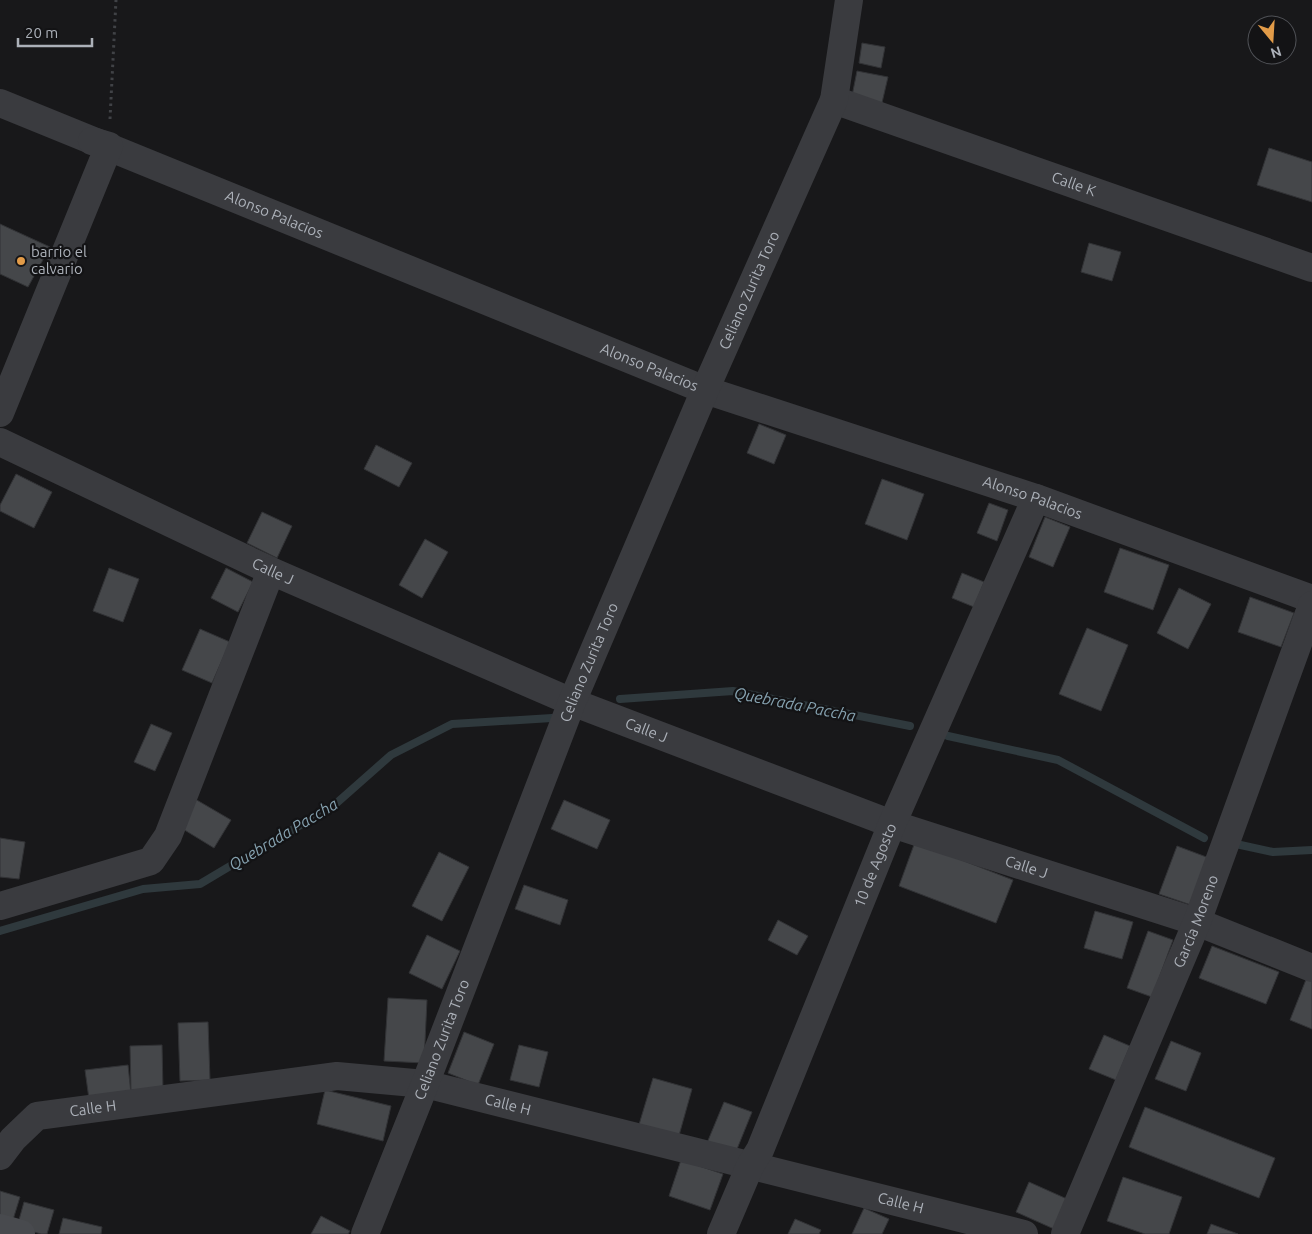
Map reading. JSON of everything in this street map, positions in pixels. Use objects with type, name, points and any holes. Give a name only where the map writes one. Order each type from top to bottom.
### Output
[{"type":"street","name":"Celiano Zurita Toro","points":[[365,1234],[425,1084],[572,702],[705,390],[834,100],[850,0]]},
{"type":"street","name":"Calle K","points":[[834,100],[1312,268]]},
{"type":"street","name":"Alonso Palacios","points":[[0,102],[86,202],[705,390],[1036,498],[1312,598]]},
{"type":"street","points":[[0,115],[86,202],[15,376]]},
{"type":"street","name":"Calle J","points":[[0,442],[271,571],[572,702],[892,824],[1197,922],[1312,968]]},
{"type":"street","name":"10 de Agosto","points":[[721,1234],[750,1166],[760,1150],[892,824],[1036,498]]},
{"type":"street","points":[[0,906],[150,861],[168,836],[271,571]]},
{"type":"street","name":"García Moreno","points":[[1065,1234],[1197,922],[1312,605]]},
{"type":"street","name":"Calle H","points":[[0,1156],[13,1138],[37,1116],[337,1076],[425,1084],[1024,1234]]},
{"type":"street","points":[[0,1228],[21,1234]]},
{"type":"path","points":[[86,202],[116,0]]},
{"type":"building","points":[[862,43],[885,47],[881,68],[859,63]]},
{"type":"building","points":[[857,71],[888,77],[881,107],[851,101]]},
{"type":"building","points":[[1269,148],[1312,162],[1312,202],[1257,185]]},
{"type":"building","name":"barrio el calvario","points":[[0,224],[50,247],[28,287],[0,274]]},
{"type":"building","points":[[1089,243],[1121,252],[1112,281],[1081,272]]},
{"type":"building","points":[[759,424],[786,435],[774,464],[747,453]]},
{"type":"building","points":[[376,445],[412,463],[399,487],[364,469]]},
{"type":"building","points":[[16,474],[52,492],[34,528],[0,511],[0,505]]},
{"type":"building","points":[[882,479],[924,494],[907,540],[865,524]]},
{"type":"building","points":[[989,503],[1008,510],[997,541],[977,533]]},
{"type":"building","points":[[262,512],[292,526],[277,558],[247,543]]},
{"type":"building","points":[[1045,517],[1070,527],[1053,567],[1029,557]]},
{"type":"building","points":[[425,539],[448,552],[422,598],[399,585]]},
{"type":"building","points":[[1120,548],[1169,565],[1153,610],[1104,592]]},
{"type":"building","points":[[109,568],[139,579],[123,622],[93,611]]},
{"type":"building","points":[[226,568],[253,582],[238,612],[211,598]]},
{"type":"building","points":[[962,573],[984,582],[974,607],[952,598]]},
{"type":"building","points":[[1179,588],[1211,604],[1188,649],[1157,633]]},
{"type":"building","points":[[1250,597],[1294,613],[1281,647],[1238,632]]},
{"type":"building","points":[[1087,628],[1128,645],[1101,711],[1059,694]]},
{"type":"building","points":[[200,629],[230,642],[212,683],[182,670]]},
{"type":"building","points":[[151,724],[172,733],[155,771],[134,762]]},
{"type":"building","points":[[195,799],[231,820],[214,848],[178,826]]},
{"type":"building","points":[[564,800],[610,820],[597,849],[551,829]]},
{"type":"building","points":[[0,838],[25,842],[19,879],[0,877]]},
{"type":"building","points":[[915,842],[1013,880],[996,923],[899,886]]},
{"type":"building","points":[[1177,846],[1209,858],[1191,905],[1159,894]]},
{"type":"building","points":[[439,852],[469,867],[442,921],[412,906]]},
{"type":"building","points":[[524,885],[568,900],[560,925],[515,909]]},
{"type":"building","points":[[1095,911],[1133,922],[1122,959],[1084,948]]},
{"type":"building","points":[[778,920],[808,936],[797,955],[768,940]]},
{"type":"building","points":[[1148,931],[1173,940],[1152,997],[1127,988]]},
{"type":"building","points":[[427,935],[460,951],[442,989],[409,973]]},
{"type":"building","points":[[1212,946],[1279,972],[1266,1004],[1199,978]]},
{"type":"building","points":[[1307,977],[1312,979],[1312,1029],[1290,1020]]},
{"type":"building","points":[[388,998],[427,1000],[424,1063],[384,1061]]},
{"type":"building","points":[[208,1022],[210,1080],[180,1081],[178,1023]]},
{"type":"building","points":[[464,1032],[494,1044],[478,1085],[448,1073]]},
{"type":"building","points":[[1104,1035],[1130,1046],[1116,1080],[1089,1069]]},
{"type":"building","points":[[1171,1041],[1201,1053],[1186,1091],[1155,1079]]},
{"type":"building","points":[[162,1045],[163,1090],[131,1090],[130,1046]]},
{"type":"building","points":[[519,1045],[548,1052],[539,1087],[510,1080]]},
{"type":"building","points":[[128,1065],[131,1094],[89,1099],[85,1070]]},
{"type":"building","points":[[653,1078],[692,1089],[678,1139],[638,1128]]},
{"type":"building","points":[[325,1090],[391,1106],[383,1141],[317,1124]]},
{"type":"building","points":[[724,1102],[752,1112],[735,1154],[707,1143]]},
{"type":"building","points":[[1145,1107],[1275,1158],[1259,1198],[1129,1147]]},
{"type":"building","points":[[681,1160],[723,1174],[710,1210],[669,1196]]},
{"type":"building","points":[[1123,1177],[1182,1197],[1169,1234],[1145,1234],[1107,1221]]},
{"type":"building","points":[[1029,1182],[1067,1199],[1054,1229],[1016,1212]]},
{"type":"building","points":[[0,1191],[20,1197],[12,1223],[0,1219]]},
{"type":"building","points":[[24,1202],[54,1210],[47,1234],[17,1227]]},
{"type":"building","points":[[864,1208],[889,1219],[882,1234],[852,1234]]},
{"type":"building","points":[[321,1216],[350,1231],[348,1234],[311,1234]]},
{"type":"building","points":[[63,1218],[102,1227],[101,1234],[59,1234]]},
{"type":"building","points":[[795,1219],[821,1230],[819,1234],[788,1234]]},
{"type":"building","points":[[1211,1224],[1238,1234],[1207,1234]]},
{"type":"waterway","name":"Quebrada Paccha","points":[[620,699],[733,691],[910,726]]},
{"type":"waterway","name":"Quebrada Paccha","points":[[0,931],[143,889],[200,884],[331,808],[391,755],[452,724],[552,718]]},
{"type":"waterway","name":"Quebrada Paccha","points":[[948,736],[1058,760],[1204,838]]},
{"type":"waterway","name":"Quebrada Paccha","points":[[1236,844],[1273,852],[1312,850]]},
{"type":"place","name":"barrio el calvario","points":[[21,261]]}]
